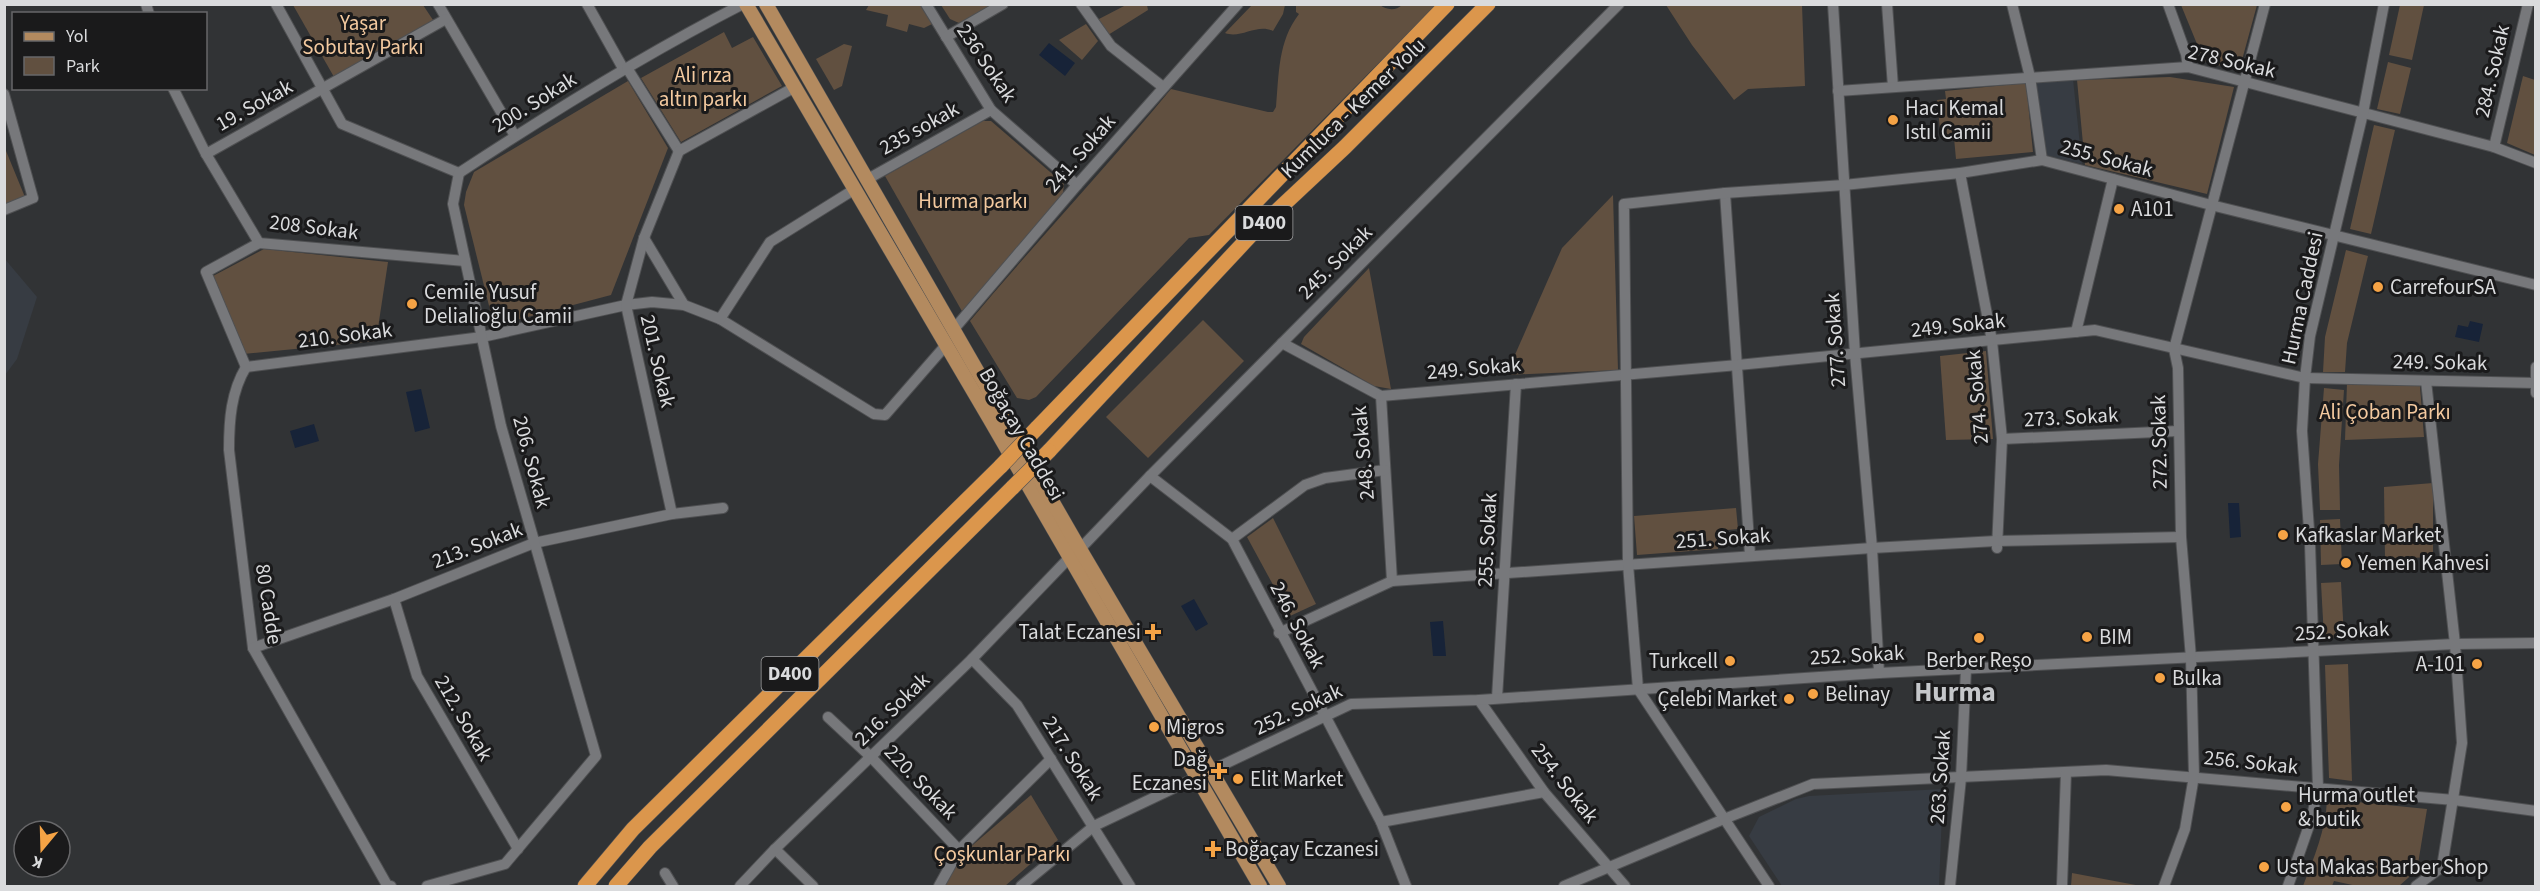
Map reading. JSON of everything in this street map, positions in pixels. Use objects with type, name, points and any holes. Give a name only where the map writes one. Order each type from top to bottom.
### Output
[{"type":"highway","name":"Kumluca - Kemer Yolu","points":[[585,886],[633,829],[1001,466],[1448,4]]},
{"type":"highway","name":"Kumluca - Kemer Yolu","points":[[616,886],[650,847],[1049,451],[1251,235],[1345,147],[1488,4]]},
{"type":"main road","name":"Boğaçay Caddesi","points":[[745,4],[795,87],[861,184],[954,329],[1080,549],[1279,886]]},
{"type":"main road","name":"Boğaçay Caddesi","points":[[765,4],[946,345],[1260,886]]},
{"type":"street","points":[[276,4],[342,124],[459,173]]},
{"type":"street","points":[[438,4],[514,136]]},
{"type":"street","points":[[587,4],[679,151],[795,87]]},
{"type":"street","name":"200. Sokak","points":[[459,173],[514,136],[626,69],[745,4]]},
{"type":"street","name":"236 Sokak","points":[[926,4],[991,110],[1077,185]]},
{"type":"street","points":[[946,37],[1003,4]]},
{"type":"street","points":[[1081,4],[1111,46],[1163,87]]},
{"type":"street","name":"241. Sokak","points":[[954,329],[1077,185],[1238,4]]},
{"type":"street","name":"245. Sokak","points":[[1080,549],[1618,4]]},
{"type":"street","name":"277. Sokak","points":[[1833,4],[1855,354],[1872,548],[1879,673]]},
{"type":"street","points":[[1887,4],[1893,87]]},
{"type":"street","points":[[2012,4],[2030,77],[2042,160]]},
{"type":"street","points":[[2169,4],[2186,54],[2188,67]]},
{"type":"street","name":"272. Sokak","points":[[2164,886],[2185,829],[2194,776],[2191,658],[2181,537],[2178,368],[2174,349],[2265,4]]},
{"type":"street","name":"Hurma Caddesi","points":[[2288,886],[2312,817],[2318,788],[2314,652],[2302,431],[2305,378],[2310,336],[2363,113],[2384,4]]},
{"type":"street","name":"284. Sokak","points":[[2494,147],[2528,4]]},
{"type":"street","name":"19. Sokak","points":[[207,154],[446,19]]},
{"type":"street","name":"278 Sokak","points":[[1838,91],[2188,67],[2494,147],[2535,163]]},
{"type":"street","name":"208 Sokak","points":[[174,90],[207,154],[259,243],[465,261]]},
{"type":"street","points":[[4,94],[33,198],[4,210]]},
{"type":"street","name":"235 sokak","points":[[720,319],[770,242],[861,184],[991,110]]},
{"type":"street","name":"201. Sokak","points":[[672,514],[626,305],[645,238],[679,151]]},
{"type":"street","name":"255. Sokak","points":[[1627,375],[1624,204],[1960,173],[2042,160],[2211,206],[2535,285]]},
{"type":"street","name":"206. Sokak","points":[[459,173],[453,204],[501,426],[596,756],[518,849]]},
{"type":"street","name":"274. Sokak","points":[[1960,173],[1992,341],[2002,440],[1996,545]]},
{"type":"street","points":[[2076,332],[2113,179]]},
{"type":"street","points":[[1725,193],[1750,555]]},
{"type":"street","points":[[645,238],[684,305]]},
{"type":"street","points":[[246,367],[206,272],[259,243]]},
{"type":"street","name":"210. Sokak","points":[[246,367],[482,337],[626,305],[652,302],[684,305],[720,319],[874,414],[885,415],[946,345]]},
{"type":"street","name":"249. Sokak","points":[[1381,396],[1738,365],[2095,330],[2305,378],[2535,386]]},
{"type":"street","name":"248. Sokak","points":[[1282,343],[1381,396],[1392,581]]},
{"type":"street","name":"80 Cadde","points":[[246,367],[235,386],[229,450],[253,648],[387,885],[391,886]]},
{"type":"street","points":[[2535,367],[2535,386]]},
{"type":"street","points":[[1627,375],[1628,564],[1638,689],[1769,886]]},
{"type":"street","points":[[2416,886],[2442,867],[2462,743],[2455,644],[2426,381]]},
{"type":"street","name":"255. Sokak","points":[[1497,698],[1516,384]]},
{"type":"street","name":"273. Sokak","points":[[2002,440],[2178,431]]},
{"type":"street","points":[[1232,540],[1305,485],[1325,478],[1385,470]]},
{"type":"street","name":"246. Sokak","points":[[1150,476],[1232,540],[1381,822],[1406,886]]},
{"type":"street","name":"213. Sokak","points":[[253,648],[394,599],[534,543],[672,514],[723,508]]},
{"type":"street","name":"251. Sokak","points":[[1280,633],[1392,581],[1872,548],[2181,537]]},
{"type":"street","name":"216. Sokak","points":[[740,886],[775,849],[972,659],[1069,558]]},
{"type":"street","name":"212. Sokak","points":[[394,599],[417,676],[518,849]]},
{"type":"street","name":"252. Sokak","points":[[1021,886],[1094,826],[1351,704],[1479,700],[1879,673],[2535,642]]},
{"type":"street","name":"217. Sokak","points":[[972,659],[1017,705],[1130,886]]},
{"type":"street","name":"263. Sokak","points":[[1950,886],[1961,778],[1966,669]]},
{"type":"street","name":"254. Sokak","points":[[1479,700],[1544,792],[1626,886]]},
{"type":"street","name":"220. Sokak","points":[[828,717],[871,757],[959,850]]},
{"type":"street","points":[[939,886],[959,850],[1051,759]]},
{"type":"street","name":"256. Sokak","points":[[1564,886],[1813,784],[2106,770],[2454,800],[2535,811]]},
{"type":"street","points":[[2062,886],[2066,772]]},
{"type":"street","points":[[1381,822],[1544,792]]},
{"type":"street","points":[[427,886],[505,864],[518,849]]},
{"type":"street","points":[[775,849],[813,886]]},
{"type":"street","points":[[665,873],[674,886]]},
{"type":"shaded area","points":[[2073,79],[2082,164],[2046,155],[2035,81]]},
{"type":"shaded area","points":[[4,258],[37,297],[17,359],[5,375]]},
{"type":"shaded area","points":[[1943,789],[1939,886],[1782,886],[1749,836],[1759,817],[1796,799],[1809,796]]},
{"type":"green space","name":"Yaşar Sobutay Parkı","points":[[293,5],[423,5],[433,20],[334,77]]},
{"type":"green space","points":[[869,5],[920,5],[932,24],[924,28],[909,24],[907,32],[886,26],[888,15],[866,10]]},
{"type":"green space","points":[[941,5],[992,5],[959,23],[950,19]]},
{"type":"green space","points":[[1126,5],[1147,5],[1148,10],[1108,35],[1097,20]]},
{"type":"green space","points":[[1252,5],[1285,5],[1283,14],[1273,31],[1261,29],[1237,34],[1225,33]]},
{"type":"green space","points":[[1296,5],[1380,5],[1391,9],[1402,5],[1436,5],[1209,235],[1189,238],[1036,397],[1029,400],[1017,398],[970,321],[1171,89],[1273,112],[1276,107],[1283,47],[1292,24],[1299,14],[1296,12]]},
{"type":"green space","points":[[1666,5],[1802,5],[1805,86],[1748,89],[1734,100],[1692,45]]},
{"type":"green space","points":[[2181,5],[2257,5],[2239,71],[2204,61]]},
{"type":"green space","points":[[2400,5],[2424,5],[2412,60],[2389,55]]},
{"type":"green space","points":[[1086,24],[1098,41],[1082,60],[1059,40]]},
{"type":"green space","name":"Ali rıza altın parkı","points":[[724,32],[732,48],[753,37],[782,86],[681,142],[641,78]]},
{"type":"green space","points":[[844,44],[852,46],[842,86],[834,90],[816,59]]},
{"type":"green space","points":[[2388,62],[2411,68],[2400,114],[2377,109]]},
{"type":"green space","points":[[2523,76],[2535,80],[2535,155],[2507,143]]},
{"type":"green space","points":[[2170,77],[2234,87],[2207,194],[2085,165],[2077,80]]},
{"type":"green space","points":[[628,81],[668,148],[611,295],[494,326],[464,205],[466,192],[474,172]]},
{"type":"green space","points":[[2026,83],[2033,152],[1956,159],[1954,138],[1941,139],[1937,100],[1946,99],[1945,91]]},
{"type":"green space","name":"Hurma parkı","points":[[983,121],[991,121],[1064,184],[1063,193],[963,313],[885,176]]},
{"type":"green space","points":[[2374,125],[2395,130],[2371,234],[2350,229]]},
{"type":"green space","points":[[4,146],[27,202],[4,211]]},
{"type":"green space","points":[[1613,195],[1618,370],[1506,375],[1562,248]]},
{"type":"green space","points":[[264,249],[388,262],[376,341],[243,354],[213,276]]},
{"type":"green space","points":[[2346,250],[2368,256],[2347,343],[2345,372],[2323,372],[2325,337]]},
{"type":"green space","points":[[1369,268],[1391,389],[1374,386],[1301,344],[1304,337]]},
{"type":"green space","points":[[1203,320],[1244,361],[1148,458],[1106,417]]},
{"type":"green space","points":[[1986,351],[1993,439],[1946,440],[1940,356]]},
{"type":"green space","name":"Ali Çoban Parkı","points":[[2347,383],[2420,386],[2424,437],[2345,440]]},
{"type":"green space","points":[[2324,388],[2344,390],[2339,465],[2340,510],[2320,510],[2318,464]]},
{"type":"green space","points":[[2433,483],[2433,557],[2385,559],[2384,487]]},
{"type":"green space","points":[[1736,508],[1738,529],[1717,531],[1718,549],[1637,555],[1634,516]]},
{"type":"green space","points":[[1273,518],[1316,604],[1290,616],[1247,537]]},
{"type":"green space","points":[[2340,519],[2342,564],[2321,565],[2320,520]]},
{"type":"green space","points":[[2341,582],[2344,637],[2324,638],[2321,583]]},
{"type":"green space","points":[[2348,664],[2352,781],[2329,778],[2325,665]]},
{"type":"green space","name":"Çoşkunlar Parkı","points":[[1031,795],[1058,840],[1005,886],[944,886],[961,855]]},
{"type":"green space","points":[[2327,799],[2427,809],[2417,870],[2399,886],[2357,886],[2334,881],[2332,886],[2303,886],[2322,833]]},
{"type":"green space","points":[[2072,873],[2141,886],[2071,886]]},
{"type":"water","points":[[1049,43],[1075,63],[1065,76],[1039,55]]},
{"type":"water","points":[[2470,321],[2483,324],[2479,342],[2455,337],[2458,325],[2468,327]]},
{"type":"water","points":[[421,389],[430,428],[415,432],[406,392]]},
{"type":"water","points":[[314,424],[319,441],[295,448],[290,431]]},
{"type":"water","points":[[2228,503],[2239,503],[2241,537],[2230,538]]},
{"type":"water","points":[[1194,599],[1208,624],[1196,631],[1181,606]]},
{"type":"water","points":[[1443,621],[1446,656],[1433,656],[1430,622]]},
{"type":"place","name":"Hacı Kemal Istıl Camii","points":[[1893,120]]},
{"type":"place","name":"A101","points":[[2119,209]]},
{"type":"place","name":"CarrefourSA","points":[[2378,287]]},
{"type":"place","name":"Cemile Yusuf Delialioğlu Camii","points":[[412,304]]},
{"type":"place","name":"Kafkaslar Market","points":[[2283,535]]},
{"type":"place","name":"Yemen Kahvesi","points":[[2346,563]]},
{"type":"place","name":"Talat Eczanesi","points":[[1153,632]]},
{"type":"place","name":"BIM","points":[[2087,637]]},
{"type":"place","name":"Berber Reşo","points":[[1979,638]]},
{"type":"place","name":"Turkcell","points":[[1730,661]]},
{"type":"place","name":"A-101","points":[[2477,664]]},
{"type":"place","name":"Bulka","points":[[2160,678]]},
{"type":"place","name":"Belinay","points":[[1813,694]]},
{"type":"place","name":"Çelebi Market","points":[[1789,699]]},
{"type":"place","name":"Migros","points":[[1154,727]]},
{"type":"place","name":"Dağ Eczanesi","points":[[1219,771]]},
{"type":"place","name":"Elit Market","points":[[1238,779]]},
{"type":"place","name":"Hurma outlet & butik","points":[[2286,807]]},
{"type":"place","name":"Boğaçay Eczanesi","points":[[1213,849]]},
{"type":"place","name":"Usta Makas Barber Shop","points":[[2264,867]]},
{"type":"district","name":"Hurma","points":[[1955,692]]}]
